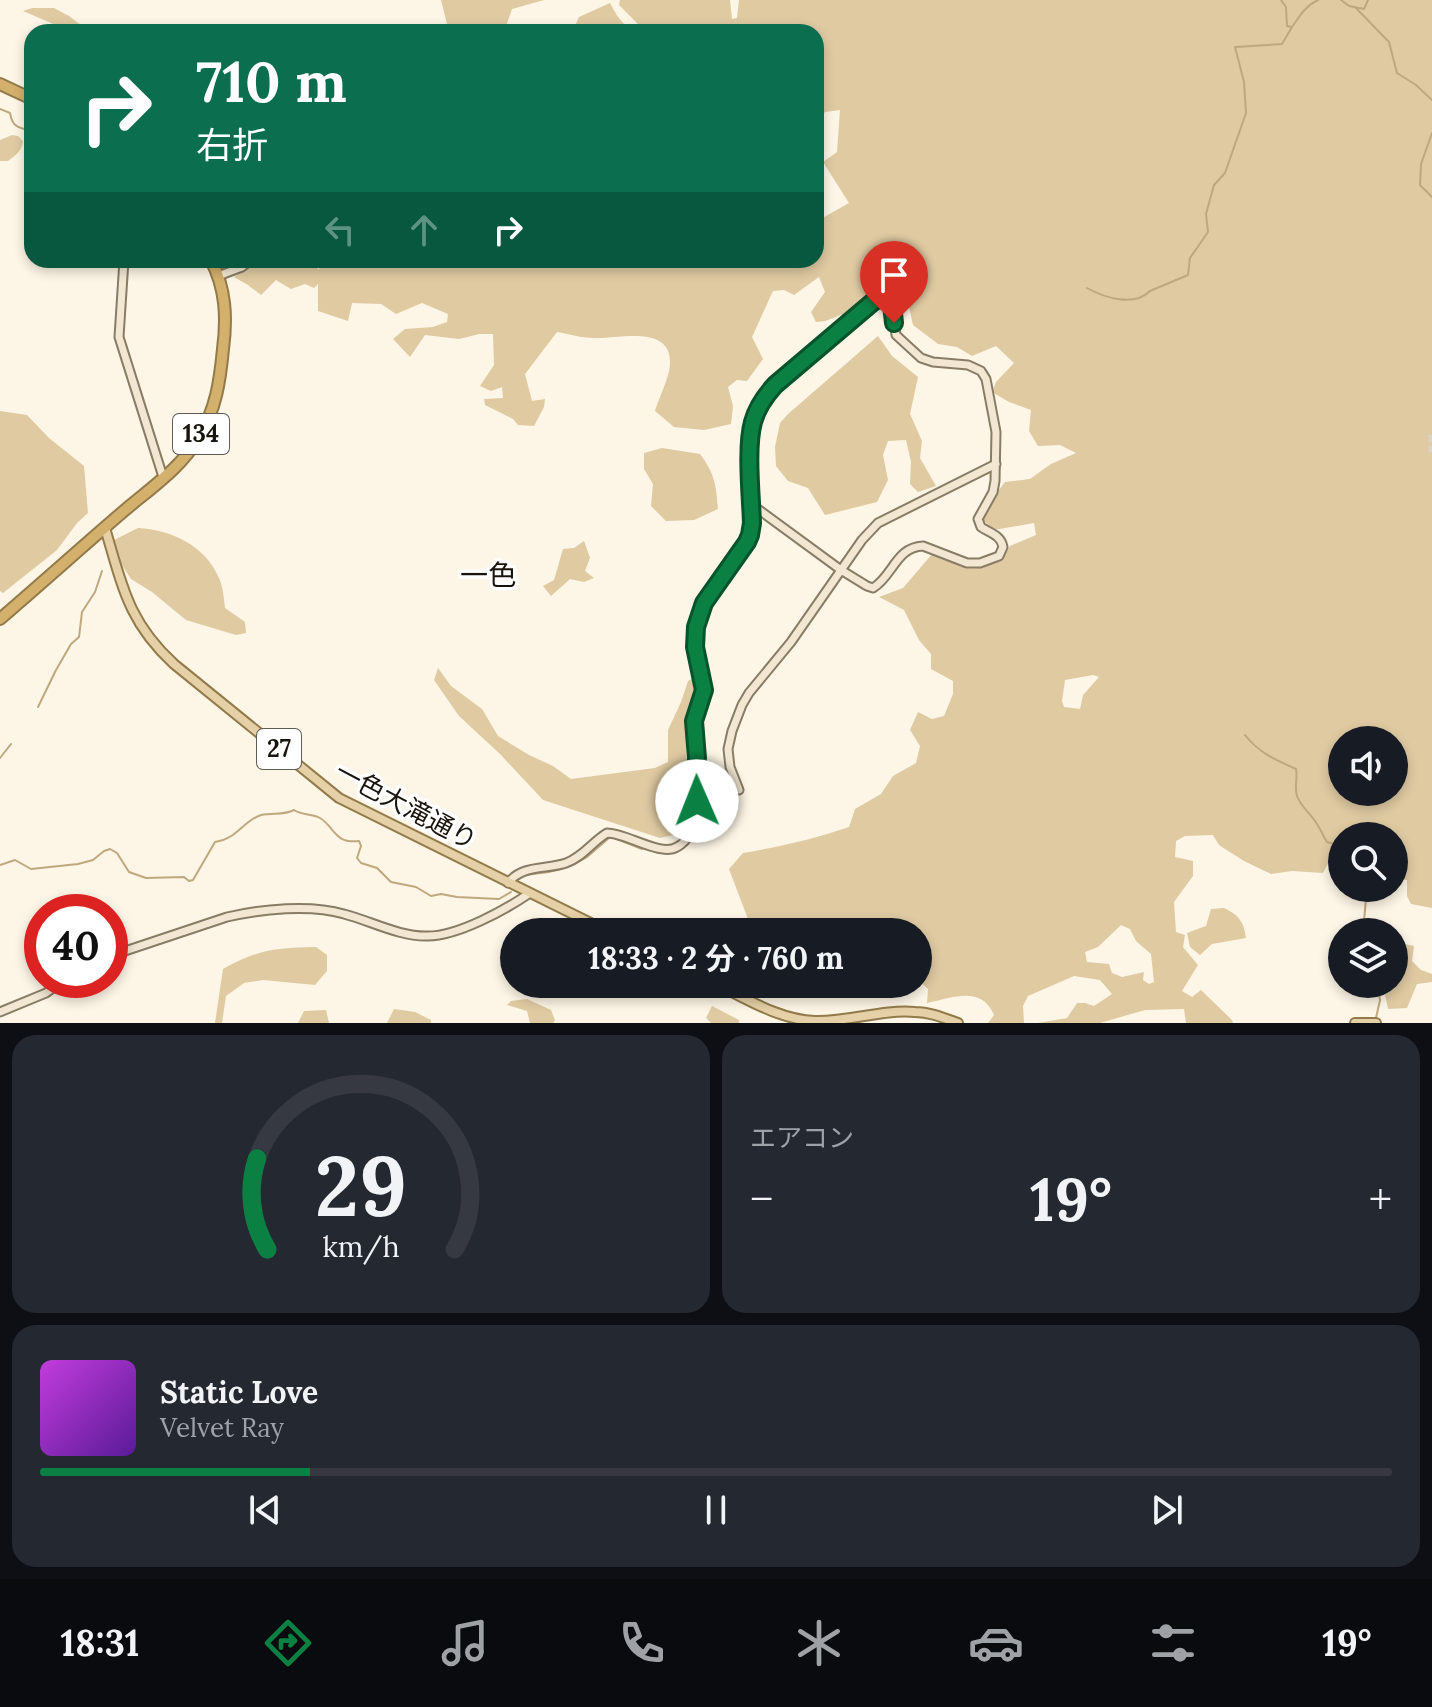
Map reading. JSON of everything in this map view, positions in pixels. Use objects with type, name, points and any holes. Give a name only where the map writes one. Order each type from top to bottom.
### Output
[{"type":"highway","points":[[0,84],[24,95]]},
{"type":"highway","name":"134","points":[[0,619],[163,477],[195,444],[214,406],[219,383],[226,316],[214,268]]},
{"type":"main road","name":"一色大滝通り","points":[[105,528],[128,603],[141,628],[161,653],[339,798],[581,918]]},
{"type":"main road","points":[[747,998],[784,1015],[813,1021],[902,1011],[926,1013],[958,1023]]},
{"type":"main road","points":[[1355,1023],[1376,1023]]},
{"type":"street","points":[[123,268],[119,337],[163,477]]},
{"type":"street","points":[[218,276],[239,268]]},
{"type":"street","points":[[508,883],[524,869],[552,867],[573,860],[607,833],[669,850],[680,845],[694,826],[698,810],[694,783],[697,758],[694,721],[704,690],[695,647],[696,627],[708,595],[750,535],[752,423],[761,401],[781,379],[878,299],[888,300],[892,304],[896,335],[921,358],[968,365],[981,371],[986,379],[994,418],[995,486],[978,519],[981,527],[1002,541],[999,556],[980,563],[967,563],[923,546],[916,547],[903,553],[873,588],[841,570],[751,504]]},
{"type":"street","points":[[739,790],[730,767],[728,749],[742,705],[791,642],[862,540],[878,523],[996,464]]},
{"type":"street","points":[[128,950],[227,917],[295,909],[335,911],[412,935],[446,935],[530,893]]},
{"type":"street","points":[[0,1012],[34,998]]},
{"type":"street","points":[[923,1023],[926,1013]]},
{"type":"shaded area","points":[[441,0],[544,0],[512,9],[507,24],[447,24]]},
{"type":"shaded area","points":[[620,0],[730,0],[732,19],[737,18],[739,0],[1432,0],[1432,908],[1411,904],[1408,898],[1408,822],[1328,822],[1328,863],[1323,873],[1292,871],[1271,874],[1219,845],[1213,835],[1185,836],[1176,841],[1175,857],[1193,861],[1193,876],[1174,902],[1176,932],[1185,935],[1183,947],[1198,965],[1182,991],[1192,997],[1201,990],[1233,1023],[1186,1023],[1184,1009],[1145,1010],[1100,1023],[1038,1023],[1067,1018],[1077,1003],[1094,1006],[1112,994],[1100,980],[1074,976],[1028,996],[1023,1006],[1024,1023],[988,1023],[994,1015],[982,1000],[974,997],[927,1003],[927,998],[932,998],[932,918],[748,918],[729,869],[743,853],[849,827],[855,809],[881,794],[893,776],[916,763],[920,746],[910,730],[918,712],[932,719],[944,716],[953,694],[953,681],[931,669],[931,654],[919,640],[904,610],[879,597],[903,588],[933,553],[966,565],[1001,561],[1010,546],[1036,535],[1034,523],[994,530],[983,520],[989,503],[1005,482],[1030,479],[1051,464],[1076,453],[1060,445],[1038,446],[1029,431],[1031,410],[992,392],[996,382],[1014,363],[996,346],[972,356],[957,347],[938,344],[913,325],[908,302],[913,280],[900,276],[881,283],[869,291],[857,309],[816,322],[811,312],[825,292],[819,277],[794,295],[784,290],[773,291],[752,337],[763,359],[747,381],[737,380],[728,387],[733,406],[731,424],[704,430],[674,427],[655,411],[670,363],[668,351],[653,338],[589,338],[557,332],[525,374],[532,401],[545,399],[544,407],[534,426],[518,425],[513,419],[485,405],[484,399],[503,398],[502,387],[491,391],[480,386],[494,365],[493,334],[459,339],[425,335],[410,357],[393,339],[405,329],[433,327],[447,322],[448,314],[422,303],[396,314],[381,304],[352,303],[348,321],[318,311],[318,284],[314,288],[305,284],[291,289],[276,280],[261,295],[234,277],[249,268],[824,268],[824,217],[849,203],[824,164],[837,152],[840,110],[824,114],[824,24],[638,24],[619,5]],"holes":[[[1093,675],[1099,677],[1083,695],[1080,709],[1064,707],[1065,680]],[[1121,925],[1130,929],[1136,941],[1151,954],[1154,982],[1149,984],[1143,980],[1144,972],[1122,977],[1112,973],[1109,964],[1087,962],[1085,952],[1098,947]]]},
{"type":"shaded area","points":[[610,3],[624,24],[576,24],[579,17]]},
{"type":"shaded area","points":[[54,8],[80,24],[53,24],[23,11]]},
{"type":"shaded area","points":[[12,135],[23,141],[21,148],[8,161],[0,161],[0,140]]},
{"type":"shaded area","points":[[878,336],[892,356],[918,377],[910,414],[922,441],[920,458],[936,486],[918,492],[910,484],[911,462],[906,440],[888,441],[883,455],[888,480],[877,502],[825,515],[808,488],[788,481],[776,466],[775,447],[780,423]]},
{"type":"shaded area","points":[[0,411],[27,415],[49,438],[84,466],[88,513],[57,550],[3,593],[0,591]]},
{"type":"shaded area","points":[[662,448],[700,454],[714,480],[718,509],[694,520],[666,521],[651,506],[653,484],[644,469],[644,453]]},
{"type":"shaded area","points":[[138,528],[163,532],[196,548],[213,566],[225,608],[245,622],[246,633],[236,635],[186,620],[131,579],[118,559],[114,540]]},
{"type":"shaded area","points":[[584,541],[590,558],[585,571],[594,578],[584,582],[570,579],[551,596],[543,586],[554,580],[563,549],[574,548]]},
{"type":"shaded area","points":[[438,668],[451,686],[482,709],[498,736],[571,779],[655,768],[668,762],[668,730],[688,681],[694,678],[697,686],[687,715],[687,788],[678,834],[660,838],[543,800],[459,716],[434,680]]},
{"type":"shaded area","points":[[1224,908],[1240,920],[1246,938],[1212,944],[1200,955],[1190,947],[1187,933],[1206,926],[1211,909]]},
{"type":"shaded area","points":[[1408,945],[1414,946],[1412,961],[1421,970],[1432,974],[1432,982],[1417,984],[1407,1008],[1388,1009],[1386,998],[1408,998]]},
{"type":"shaded area","points":[[316,947],[327,955],[327,971],[315,985],[263,980],[244,983],[226,996],[222,1023],[215,1023],[223,969],[268,951]]},
{"type":"shaded area","points":[[527,999],[551,1010],[555,1020],[553,1023],[530,1023],[527,1011],[507,1005],[511,1001]]},
{"type":"shaded area","points":[[712,1006],[739,1020],[739,1023],[711,1023],[706,1018]]},
{"type":"shaded area","points":[[394,1009],[415,1012],[431,1020],[431,1023],[387,1023]]},
{"type":"shaded area","points":[[326,1010],[329,1023],[298,1023],[304,1011]]},
{"type":"waterway","points":[[1281,0],[1286,7],[1287,26],[1292,27],[1306,8],[1318,0]]},
{"type":"waterway","points":[[1341,0],[1349,6],[1364,9],[1368,0]]},
{"type":"waterway","points":[[1355,7],[1389,42],[1397,73],[1432,100]]},
{"type":"waterway","points":[[1087,288],[1111,298],[1136,299],[1188,275],[1190,258],[1208,232],[1206,214],[1214,185],[1225,173],[1246,113],[1244,82],[1235,47],[1282,44],[1292,27]]},
{"type":"waterway","points":[[0,109],[10,113],[14,124],[24,129]]},
{"type":"waterway","points":[[1432,133],[1421,164],[1420,185],[1432,197]]},
{"type":"waterway","points":[[38,707],[71,644],[79,637],[82,612],[95,592],[102,571]]},
{"type":"waterway","points":[[1245,735],[1262,751],[1296,769],[1297,796],[1328,842]]},
{"type":"waterway","points":[[0,758],[11,744]]},
{"type":"waterway","points":[[0,865],[15,860],[31,869],[78,864],[93,860],[110,849],[117,853],[129,872],[146,878],[184,877],[189,881],[193,880],[215,842],[229,837],[261,815],[294,810],[320,818],[344,840],[359,841],[361,846],[357,858],[361,863],[377,868],[391,882],[416,887],[431,896],[441,894],[499,899],[511,892]]},
{"type":"waterway","points":[[516,881],[525,875],[570,866],[587,857],[609,838],[642,849]]},
{"type":"waterway","points":[[1364,918],[1366,902]]},
{"type":"waterway","points":[[1376,1018],[1380,998]]},
{"type":"tunnel","points":[[1432,435],[1432,456]]},
{"type":"district","name":"一色","points":[[488,575]]},
{"type":"route","points":[[697,801],[694,721],[704,690],[696,656],[696,627],[708,595],[750,535],[750,435],[756,412],[775,385],[874,301],[883,298],[892,304],[894,323]]}]
